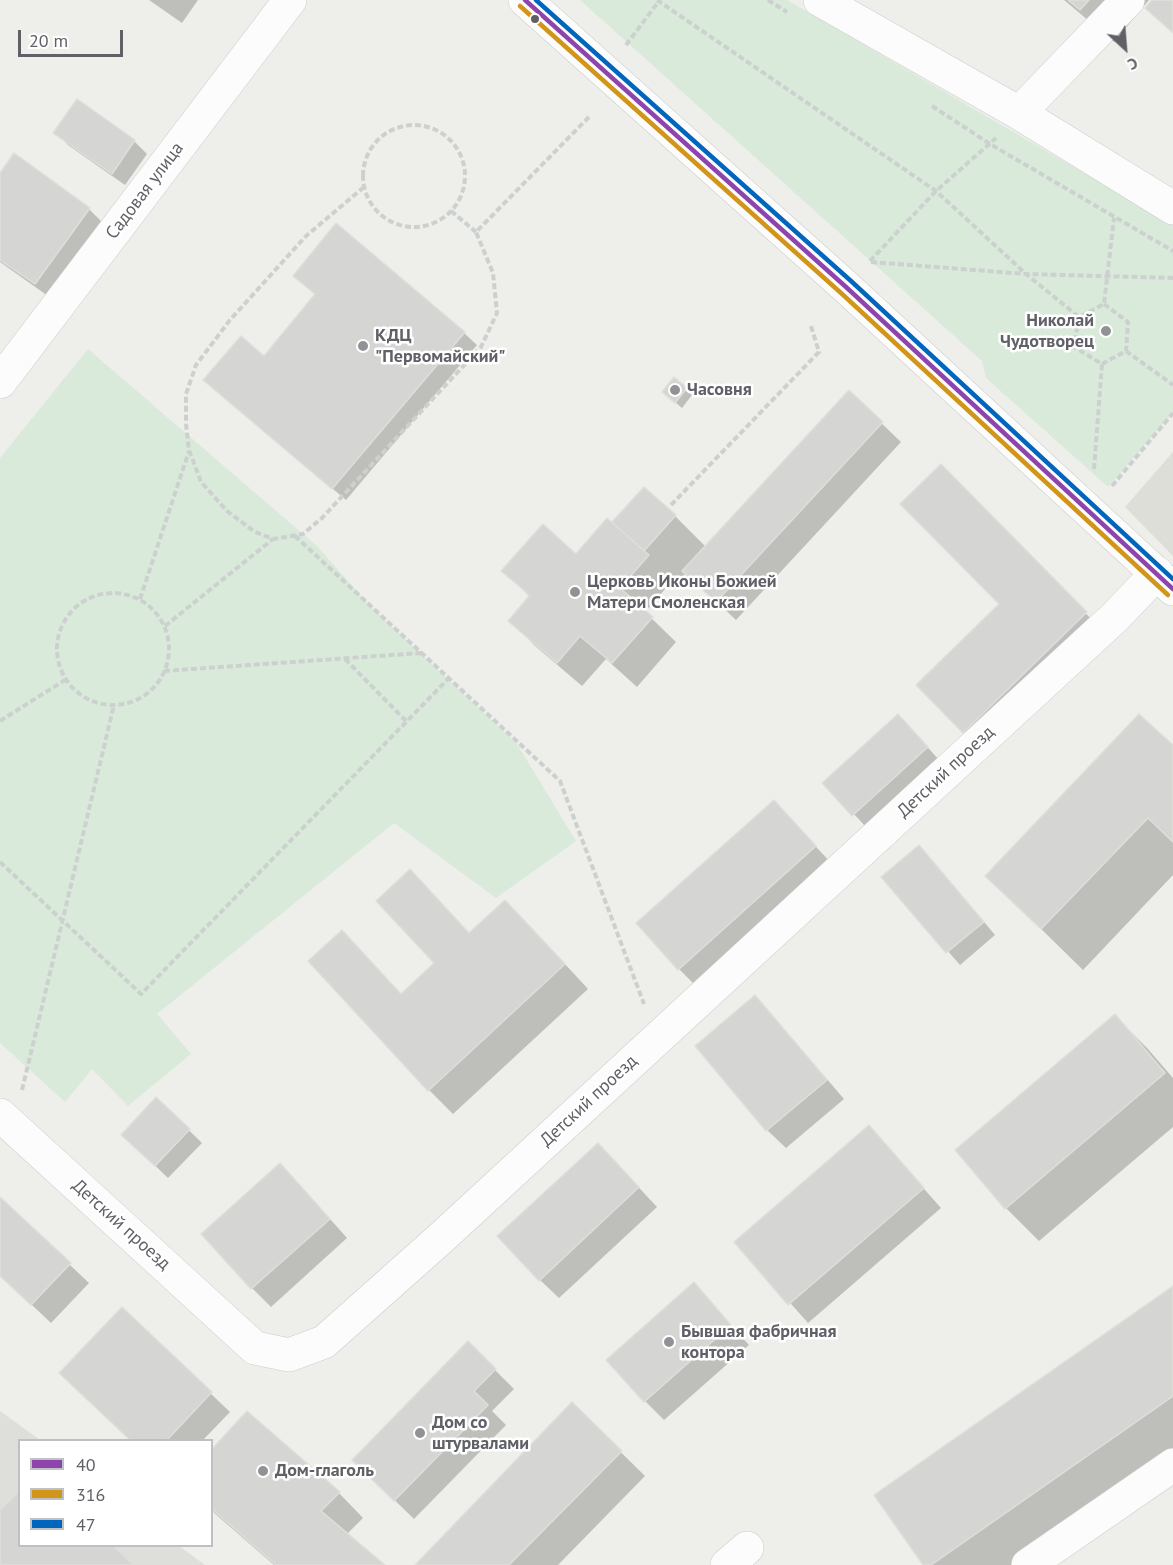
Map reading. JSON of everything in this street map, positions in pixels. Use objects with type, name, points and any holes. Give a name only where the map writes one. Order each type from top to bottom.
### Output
[{"type":"street","name":"Садовая улица","points":[[0,382],[290,0]]},
{"type":"street","points":[[525,0],[846,288],[1165,581]]},
{"type":"street","points":[[820,0],[1019,114],[1173,208]]},
{"type":"street","points":[[1019,114],[1128,0]]},
{"type":"street","name":"Детский проезд","points":[[7,1121],[255,1348],[289,1355],[324,1342],[441,1238],[1115,617],[1165,581]]},
{"type":"street","points":[[1028,1565],[1173,1465]]},
{"type":"path","points":[[626,46],[658,0],[936,191],[1026,274],[1078,317]]},
{"type":"path","points":[[768,0],[788,13]]},
{"type":"path","points":[[923,100],[990,144],[1173,251]]},
{"type":"path","points":[[1019,114],[990,144],[936,191],[870,262],[1026,274],[1173,278]]},
{"type":"path","points":[[476,232],[590,117]]},
{"type":"path","points":[[406,125],[423,125],[439,131],[452,141],[462,155],[466,172],[464,189],[457,205],[445,218],[430,226],[412,228],[396,224],[381,216],[370,203],[364,187],[363,170],[368,154],[377,141],[390,130],[406,125]]},
{"type":"path","points":[[364,187],[306,236],[230,320],[196,365],[186,394],[189,450],[201,482],[227,511],[255,532],[274,539],[303,534],[322,518],[481,347],[497,313],[493,273],[476,232],[451,211]]},
{"type":"path","points":[[1104,304],[1114,218]]},
{"type":"path","points":[[1078,317],[1104,304]]},
{"type":"path","points":[[1104,304],[1128,322],[1126,351]]},
{"type":"path","points":[[1078,317],[1074,347],[1102,364]]},
{"type":"path","points":[[671,505],[819,352],[810,326]]},
{"type":"path","points":[[1102,364],[1126,351]]},
{"type":"path","points":[[1126,351],[1173,385]]},
{"type":"path","points":[[1093,478],[1102,364]]},
{"type":"path","points":[[1108,490],[1173,413]]},
{"type":"path","points":[[140,599],[189,450]]},
{"type":"path","points":[[295,536],[560,781],[657,1039]]},
{"type":"path","points":[[165,626],[274,539]]},
{"type":"path","points":[[105,593],[123,593],[140,599],[154,610],[165,626],[169,644],[168,662],[161,678],[149,693],[132,702],[114,705],[95,703],[78,694],[65,680],[58,663],[57,644],[61,626],[72,610],[87,599],[105,593]]},
{"type":"path","points":[[164,671],[422,653]]},
{"type":"path","points":[[345,658],[407,722]]},
{"type":"path","points":[[0,862],[141,994],[449,678]]},
{"type":"path","points":[[0,722],[65,680]]},
{"type":"path","points":[[7,1121],[62,922],[114,705]]},
{"type":"shaded area","points":[[1173,452],[1173,556],[1125,507]]},
{"type":"shaded area","points":[[0,1411],[39,1439],[18,1439],[18,1547],[180,1547],[205,1565],[0,1565]]},
{"type":"green space","points":[[580,0],[787,0],[1173,225],[1173,412],[1108,487],[986,378],[982,361]]},
{"type":"green space","points":[[88,349],[317,546],[370,606],[517,744],[576,841],[496,898],[394,823],[157,1014],[191,1054],[128,1106],[92,1069],[65,1102],[0,1043],[0,458]]},
{"type":"building","points":[[1068,0],[1089,0],[1080,10]]},
{"type":"building","points":[[1152,0],[1173,0],[1173,33],[1145,8]]},
{"type":"building","points":[[77,99],[135,140],[112,174],[53,133]]},
{"type":"building","points":[[14,153],[90,208],[35,284],[0,260],[0,173]]},
{"type":"building","name":"КДЦ \"Первомайский\"","points":[[336,223],[465,332],[332,489],[203,380],[241,336],[264,356],[315,294],[293,276]]},
{"type":"building","name":"Часовня","points":[[674,377],[687,388],[675,403],[662,392]]},
{"type":"building","points":[[849,390],[883,422],[716,602],[682,571]]},
{"type":"building","points":[[941,464],[1087,612],[963,733],[916,685],[999,604],[900,504]]},
{"type":"building","points":[[644,487],[676,515],[644,551],[612,522]]},
{"type":"building","name":"Церковь Иконы Божией Матери Смоленская","points":[[607,518],[649,555],[620,588],[653,617],[612,663],[580,636],[557,663],[508,621],[530,595],[501,571],[543,524],[576,554]]},
{"type":"building","points":[[898,714],[928,747],[852,816],[822,783]]},
{"type":"building","points":[[1139,714],[1173,745],[1173,842],[1148,818],[1041,929],[985,876]]},
{"type":"building","points":[[774,800],[816,846],[678,970],[636,923]]},
{"type":"building","points":[[919,845],[984,922],[946,953],[881,877]]},
{"type":"building","points":[[410,869],[469,933],[505,900],[565,964],[428,1091],[308,961],[342,930],[401,994],[434,963],[376,901]]},
{"type":"building","points":[[755,995],[827,1080],[766,1131],[695,1046]]},
{"type":"building","points":[[1115,1014],[1165,1073],[1005,1209],[955,1150]]},
{"type":"building","points":[[156,1097],[190,1129],[155,1166],[121,1135]]},
{"type":"building","points":[[869,1125],[924,1188],[788,1305],[734,1242]]},
{"type":"building","points":[[598,1143],[639,1187],[539,1281],[497,1236]]},
{"type":"building","points":[[280,1163],[330,1219],[251,1289],[201,1234]]},
{"type":"building","points":[[0,1197],[71,1263],[31,1305],[0,1276]]},
{"type":"building","name":"Бывшая фабричная контора","points":[[694,1282],[731,1325],[644,1402],[606,1360]]},
{"type":"building","points":[[1173,1286],[1173,1396],[931,1565],[923,1565],[874,1495]]},
{"type":"building","points":[[122,1307],[212,1392],[168,1439],[129,1439],[59,1373]]},
{"type":"building","name":"Дом со штурвалами","points":[[468,1341],[496,1369],[474,1391],[488,1405],[394,1501],[352,1460]]},
{"type":"building","points":[[572,1402],[622,1451],[509,1565],[415,1565]]},
{"type":"building","name":"Дом-глаголь","points":[[247,1411],[340,1492],[321,1511],[385,1565],[276,1565],[213,1510],[213,1448]]},
{"type":"building","points":[[18,1493],[18,1547],[115,1547],[133,1565],[0,1565],[0,1510]]},
{"type":"transit line","name":"40","points":[[525,0],[846,287],[1173,589]]},
{"type":"transit line","name":"47","points":[[536,0],[851,281],[1173,579]]},
{"type":"transit line","name":"316","points":[[520,6],[841,293],[1168,595]]},
{"type":"place","name":"Николай Чудотворец","points":[[1106,331]]},
{"type":"place","name":"КДЦ \"Первомайский\"","points":[[363,346]]},
{"type":"place","name":"Часовня","points":[[675,390]]},
{"type":"place","name":"Церковь Иконы Божией Матери Смоленская","points":[[575,592]]},
{"type":"place","name":"Бывшая фабричная контора","points":[[669,1342]]},
{"type":"place","name":"Дом со штурвалами","points":[[420,1433]]},
{"type":"place","name":"Дом-глаголь","points":[[263,1471]]}]
